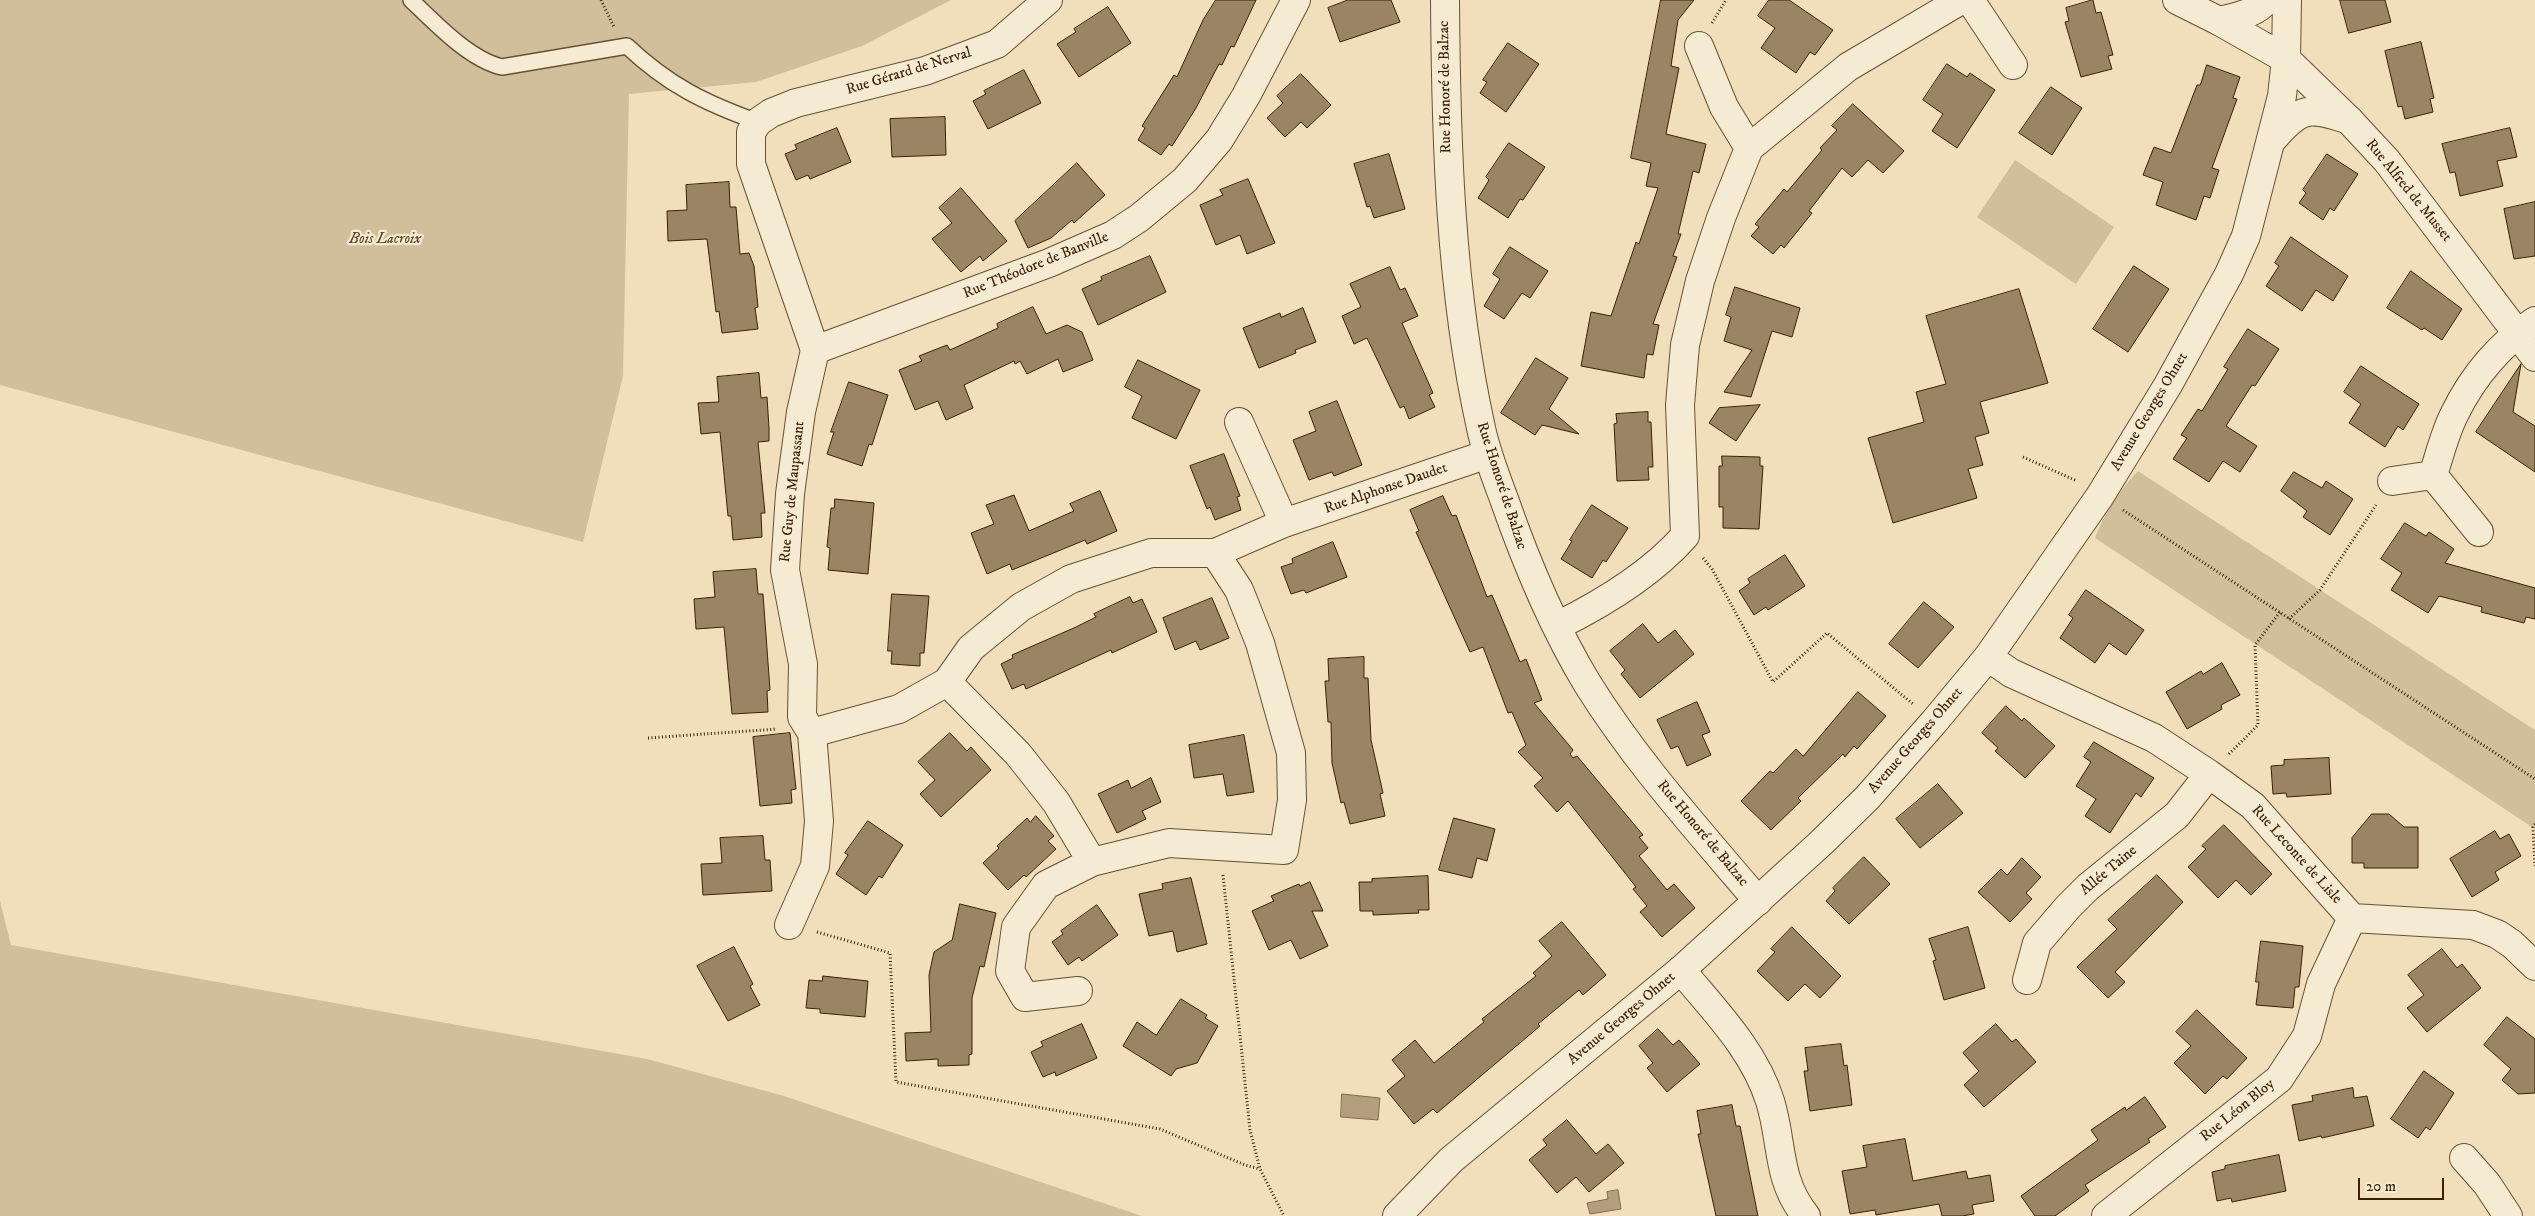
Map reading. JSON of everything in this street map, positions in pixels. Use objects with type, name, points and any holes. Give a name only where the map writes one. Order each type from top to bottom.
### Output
[{"type":"street","name":"Rue Gérard de Nerval","points":[[758,122],[770,113],[796,103],[925,71],[997,44],[1048,0]]},
{"type":"street","name":"Rue Théodore de Banville","points":[[816,350],[1049,263],[1113,235],[1139,218],[1185,180],[1219,140],[1246,96],[1296,0]]},
{"type":"street","name":"Rue Honoré de Balzac","points":[[1445,0],[1449,195],[1467,351],[1481,429],[1488,454],[1525,560],[1587,682],[1624,740],[1678,808],[1758,901]]},
{"type":"street","points":[[1558,626],[1586,612],[1626,586],[1673,549],[1685,536],[1680,405],[1685,345],[1700,281],[1721,218],[1749,148],[1848,67],[1961,0]]},
{"type":"street","points":[[1970,0],[2013,65]]},
{"type":"street","name":"Rue Alfred de Musset","points":[[2178,0],[2286,59],[2349,120],[2387,161],[2526,327],[2535,357]]},
{"type":"street","points":[[2219,21],[2246,14],[2262,6],[2266,0]]},
{"type":"street","name":"Avenue Georges Ohnet","points":[[1397,1216],[1451,1160],[1680,970],[1822,843],[1934,722],[1988,656],[2100,496],[2168,385],[2229,274],[2246,236],[2282,96],[2286,59],[2287,0]]},
{"type":"street","points":[[1699,46],[1724,106],[1749,148]]},
{"type":"street","name":"Avenue Georges Ohnet","points":[[2272,140],[2295,116],[2308,111],[2319,111],[2349,120]]},
{"type":"street","points":[[758,122],[751,132],[751,164],[816,350]]},
{"type":"street","points":[[2433,474],[2454,414],[2464,396],[2482,368],[2526,327]]},
{"type":"street","name":"Rue Guy de Maupassant","points":[[792,918],[814,866],[820,821],[810,730],[802,717],[803,664],[785,570],[790,494],[801,412],[816,350]]},
{"type":"street","points":[[1239,422],[1284,523]]},
{"type":"street","name":"Rue Alphonse Daudet","points":[[810,730],[899,709],[947,682],[972,648],[1021,607],[1071,579],[1151,553],[1215,553],[1284,523],[1488,454]]},
{"type":"street","points":[[2392,481],[2433,474]]},
{"type":"street","points":[[2433,474],[2479,532]]},
{"type":"street","points":[[1078,991],[1025,997],[1010,971],[1016,927],[1046,885],[1092,862],[1169,843],[1284,850],[1292,800],[1291,753],[1263,653],[1239,590],[1215,553]]},
{"type":"street","name":"Rue Leconte de Lisle","points":[[1988,656],[2011,673],[2154,738],[2209,774],[2253,806],[2352,918],[2473,925],[2497,934],[2512,944],[2535,966]]},
{"type":"street","points":[[947,682],[1018,754],[1056,802],[1092,862]]},
{"type":"street","name":"Allée Taine","points":[[2027,980],[2037,943],[2068,907],[2088,887],[2176,815],[2209,774]]},
{"type":"street","name":"Rue Léon Bloy","points":[[2106,1216],[2279,1079],[2307,1036],[2321,984],[2352,918]]},
{"type":"street","points":[[1680,970],[1733,1034],[1761,1077],[1771,1102],[1788,1187],[1806,1216]]},
{"type":"street","points":[[2464,1158],[2487,1184],[2508,1216]]},
{"type":"lane","points":[[411,0],[476,57],[490,64],[502,67],[627,46],[664,79],[712,106],[758,122]]},
{"type":"path","points":[[2023,457],[2081,483],[2535,779]]},
{"type":"path","points":[[2289,618],[2320,590],[2392,481]]},
{"type":"path","points":[[1685,536],[1712,569],[1773,682],[1827,633],[1934,722]]},
{"type":"path","points":[[2209,774],[2258,724],[2255,645],[2280,612]]},
{"type":"path","points":[[648,738],[810,730]]},
{"type":"path","points":[[2535,824],[2533,827],[2535,866]]},
{"type":"path","points":[[1220,847],[1250,1130],[1260,1168],[1284,1216]]},
{"type":"path","points":[[792,918],[818,933],[890,953],[896,1082],[1160,1129],[1245,1165],[1260,1168]]},
{"type":"green space","name":"Bois Lacroix","points":[[0,0],[951,0],[862,46],[756,82],[629,94],[623,376],[583,542],[0,385]]},
{"type":"green space","points":[[2015,160],[2114,227],[2076,284],[1977,217]]},
{"type":"green space","points":[[2138,471],[2535,730],[2535,829],[2095,538],[2113,502]]},
{"type":"green space","points":[[0,901],[11,945],[647,1059],[784,1096],[1142,1216],[0,1216]]},
{"type":"shaded area","points":[[1342,1094],[1380,1098],[1378,1120],[1341,1117]]},
{"type":"shaded area","points":[[1618,1190],[1621,1209],[1590,1214],[1587,1203],[1608,1199],[1607,1192]]},
{"type":"building","points":[[1216,0],[1256,0],[1234,47],[1231,46],[1222,65],[1219,64],[1196,108],[1172,146],[1169,144],[1161,155],[1138,140],[1145,128],[1142,126],[1174,75],[1177,77],[1203,20]]},
{"type":"building","points":[[1348,0],[1391,0],[1400,22],[1340,42],[1328,8]]},
{"type":"building","points":[[1661,0],[1694,0],[1678,20],[1671,66],[1679,68],[1666,134],[1706,144],[1699,173],[1693,171],[1678,234],[1681,234],[1673,256],[1677,257],[1653,324],[1659,325],[1653,355],[1647,354],[1644,378],[1581,366],[1591,312],[1611,316],[1636,242],[1639,244],[1658,188],[1646,186],[1651,163],[1631,158]]},
{"type":"building","points":[[1769,0],[1789,0],[1833,30],[1815,55],[1810,52],[1796,73],[1761,48],[1775,28],[1758,16]]},
{"type":"building","points":[[2093,0],[2096,13],[2101,12],[2113,55],[2108,56],[2112,69],[2081,77],[2065,22],[2069,21],[2066,8]]},
{"type":"building","points":[[2340,0],[2385,0],[2391,22],[2349,33]]},
{"type":"building","points":[[1108,7],[1131,43],[1079,77],[1057,44],[1076,32],[1074,29]]},
{"type":"building","points":[[2421,42],[2434,98],[2430,99],[2433,112],[2405,119],[2402,106],[2398,107],[2385,51]]},
{"type":"building","points":[[1508,43],[1539,64],[1506,112],[1480,93],[1487,82],[1483,80]]},
{"type":"building","points":[[1947,64],[1967,77],[1970,73],[1995,90],[1957,148],[1932,131],[1943,114],[1923,100]]},
{"type":"building","points":[[2207,65],[2240,77],[2233,98],[2237,99],[2212,168],[2219,170],[2210,198],[2204,196],[2196,220],[2156,205],[2163,182],[2143,175],[2154,147],[2171,153],[2197,85],[2200,85]]},
{"type":"building","points":[[1024,70],[1041,103],[988,129],[973,101],[986,94],[984,91]]},
{"type":"building","points":[[1301,74],[1331,105],[1307,128],[1301,122],[1285,137],[1267,118],[1283,103],[1277,96]]},
{"type":"building","points":[[2051,87],[2082,108],[2052,155],[2019,133]]},
{"type":"building","points":[[1853,104],[1904,151],[1883,173],[1868,160],[1852,177],[1842,168],[1809,211],[1812,213],[1784,248],[1781,245],[1773,254],[1751,236],[1759,227],[1755,224],[1784,189],[1787,192],[1822,150],[1820,148],[1837,130],[1832,126]]},
{"type":"building","points":[[945,117],[946,155],[892,157],[890,119]]},
{"type":"building","points":[[837,128],[851,162],[810,179],[808,175],[796,180],[785,154],[797,149],[795,145]]},
{"type":"building","points":[[2510,128],[2517,157],[2497,161],[2503,186],[2460,196],[2455,172],[2450,173],[2442,144]]},
{"type":"building","points":[[1509,143],[1545,167],[1523,200],[1520,199],[1508,218],[1478,198],[1489,180],[1486,177]]},
{"type":"building","points":[[1389,154],[1405,209],[1374,218],[1370,206],[1367,207],[1354,164]]},
{"type":"building","points":[[2327,154],[2358,174],[2334,211],[2330,208],[2323,220],[2299,203],[2306,193],[2303,190]]},
{"type":"building","points":[[1077,163],[1105,195],[1074,223],[1072,220],[1051,238],[1028,248],[1015,221]]},
{"type":"building","points":[[1248,179],[1275,243],[1247,254],[1240,235],[1216,245],[1200,205],[1223,195],[1220,190]]},
{"type":"building","points":[[729,182],[730,207],[736,207],[740,254],[749,253],[754,266],[758,307],[755,308],[758,329],[722,333],[719,311],[716,312],[707,239],[668,241],[667,211],[687,210],[686,185]]},
{"type":"building","points":[[961,188],[1007,241],[983,261],[980,256],[961,272],[932,239],[952,223],[939,208]]},
{"type":"building","points":[[2535,202],[2535,256],[2514,259],[2504,209]]},
{"type":"building","points":[[2291,237],[2348,276],[2333,301],[2316,290],[2302,311],[2266,286],[2279,266],[2275,263]]},
{"type":"building","points":[[1510,247],[1548,271],[1530,298],[1522,293],[1504,319],[1484,306],[1500,279],[1493,274]]},
{"type":"building","points":[[1150,256],[1166,292],[1098,325],[1082,289],[1102,280],[1101,277]]},
{"type":"building","points":[[2134,266],[2169,289],[2128,352],[2093,329]]},
{"type":"building","points":[[1390,267],[1400,290],[1405,288],[1418,316],[1402,323],[1433,393],[1429,395],[1435,407],[1409,419],[1404,406],[1400,408],[1367,338],[1354,344],[1342,316],[1361,307],[1350,284]]},
{"type":"building","points":[[2411,271],[2462,309],[2442,340],[2387,308]]},
{"type":"building","points":[[1735,287],[1800,308],[1792,337],[1772,331],[1751,397],[1724,392],[1752,350],[1724,341],[1731,317],[1726,315]]},
{"type":"building","points":[[2019,289],[2048,383],[1980,402],[1989,433],[1975,437],[1983,465],[1968,469],[1977,498],[1893,523],[1868,438],[1924,422],[1916,392],[1946,384],[1926,316]]},
{"type":"building","points":[[1033,307],[1046,334],[1067,325],[1082,332],[1093,360],[1063,372],[1058,359],[1027,374],[1020,361],[1015,364],[1014,361],[964,385],[973,408],[946,420],[938,401],[915,410],[899,370],[922,361],[919,356],[947,345],[950,350],[998,328],[997,324]]},
{"type":"building","points":[[1303,308],[1316,342],[1295,350],[1296,353],[1259,368],[1243,328],[1280,313],[1281,317]]},
{"type":"building","points":[[2248,329],[2279,349],[2255,386],[2252,385],[2226,426],[2257,446],[2240,472],[2223,461],[2209,482],[2173,459],[2187,438],[2181,435],[2198,409],[2202,411],[2228,369],[2224,367]]},
{"type":"building","points":[[1536,358],[1568,378],[1549,409],[1579,434],[1542,425],[1535,435],[1501,413]]},
{"type":"building","points":[[1138,360],[1200,390],[1176,439],[1132,418],[1142,396],[1125,387]]},
{"type":"building","points":[[2521,364],[2513,412],[2535,426],[2535,472],[2476,432]]},
{"type":"building","points":[[2361,366],[2419,404],[2403,430],[2398,426],[2385,447],[2349,423],[2361,404],[2344,392]]},
{"type":"building","points":[[759,373],[761,398],[767,397],[769,428],[769,441],[758,442],[765,513],[761,513],[762,537],[733,540],[731,516],[728,516],[720,432],[701,434],[698,403],[719,402],[717,377]]},
{"type":"building","points":[[849,382],[888,395],[872,445],[869,444],[862,466],[827,454],[834,432],[831,432]]},
{"type":"building","points":[[1337,401],[1362,465],[1334,476],[1332,472],[1309,480],[1293,440],[1316,431],[1309,412]]},
{"type":"building","points":[[1760,405],[1736,441],[1709,423],[1719,408]]},
{"type":"building","points":[[1648,412],[1648,422],[1651,422],[1653,467],[1648,467],[1649,480],[1617,481],[1614,424],[1617,423],[1616,414]]},
{"type":"building","points":[[1224,454],[1240,496],[1237,497],[1241,510],[1215,520],[1210,507],[1207,509],[1190,466]]},
{"type":"building","points":[[1722,456],[1760,457],[1760,466],[1763,466],[1759,529],[1723,528],[1723,507],[1719,507],[1719,466],[1722,466]]},
{"type":"building","points":[[2294,472],[2322,488],[2326,481],[2353,499],[2330,535],[2303,517],[2307,511],[2281,491]]},
{"type":"building","points":[[1100,491],[1117,531],[1087,544],[1085,540],[1012,570],[1010,564],[987,574],[971,533],[994,524],[986,505],[1014,495],[1029,531],[1074,511],[1070,504]]},
{"type":"building","points":[[1443,496],[1452,516],[1456,515],[1487,597],[1492,595],[1520,662],[1526,659],[1542,700],[1534,703],[1573,750],[1570,754],[1573,758],[1577,756],[1643,835],[1639,837],[1648,848],[1639,856],[1667,890],[1674,884],[1695,908],[1662,937],[1640,912],[1647,906],[1633,889],[1636,887],[1568,801],[1557,812],[1534,786],[1543,778],[1518,752],[1526,745],[1512,712],[1508,713],[1483,647],[1470,652],[1416,532],[1419,531],[1410,510]]},
{"type":"building","points":[[835,499],[874,503],[868,574],[828,570],[830,548],[827,547],[831,508],[834,508]]},
{"type":"building","points":[[1592,505],[1628,528],[1606,562],[1603,560],[1592,578],[1561,559],[1572,541],[1570,540]]},
{"type":"building","points":[[2405,523],[2426,536],[2429,532],[2454,549],[2445,563],[2535,588],[2535,619],[2526,617],[2524,623],[2481,612],[2482,607],[2439,596],[2428,613],[2391,590],[2402,573],[2381,559]]},
{"type":"building","points":[[1333,542],[1347,577],[1306,593],[1304,590],[1291,594],[1281,567],[1293,563],[1292,559]]},
{"type":"building","points":[[1785,555],[1805,586],[1768,610],[1766,607],[1754,615],[1739,591],[1750,583],[1748,579]]},
{"type":"building","points":[[756,569],[758,594],[763,594],[770,690],[767,691],[768,712],[732,714],[724,627],[696,629],[694,599],[715,597],[713,572]]},
{"type":"building","points":[[2086,590],[2144,630],[2126,655],[2109,643],[2095,663],[2060,638],[2073,618],[2069,615]]},
{"type":"building","points":[[892,594],[929,596],[924,653],[920,653],[920,666],[891,664],[892,651],[888,651]]},
{"type":"building","points":[[1130,597],[1133,603],[1142,599],[1157,632],[1112,653],[1111,650],[1026,689],[1024,684],[1012,689],[1001,664],[1013,658],[1012,655],[1076,627],[1096,617],[1094,614]]},
{"type":"building","points":[[1212,598],[1229,638],[1200,650],[1196,641],[1175,650],[1163,618]]},
{"type":"building","points":[[1924,602],[1954,627],[1918,668],[1889,644]]},
{"type":"building","points":[[1643,624],[1658,643],[1675,630],[1694,654],[1640,698],[1621,674],[1625,670],[1610,651]]},
{"type":"building","points":[[1364,657],[1364,678],[1368,678],[1371,740],[1383,793],[1380,794],[1385,816],[1350,824],[1344,802],[1341,803],[1332,763],[1331,722],[1328,722],[1325,681],[1329,681],[1328,659]]},
{"type":"building","points":[[2222,663],[2240,695],[2221,705],[2222,709],[2187,729],[2166,692],[2201,671],[2203,674]]},
{"type":"building","points":[[1858,692],[1886,716],[1857,749],[1854,746],[1845,757],[1843,754],[1798,798],[1801,801],[1771,830],[1741,801],[1770,771],[1773,773],[1796,749],[1803,756]]},
{"type":"building","points":[[1697,702],[1710,732],[1702,735],[1711,755],[1687,766],[1678,746],[1671,749],[1657,720]]},
{"type":"building","points":[[2006,706],[2022,721],[2024,718],[2055,746],[2025,778],[1995,751],[1998,748],[1982,733]]},
{"type":"building","points":[[790,733],[796,789],[791,790],[792,803],[760,806],[753,737]]},
{"type":"building","points":[[950,733],[967,751],[971,747],[991,770],[941,817],[920,794],[935,780],[918,762]]},
{"type":"building","points":[[1244,735],[1254,792],[1227,796],[1223,774],[1194,778],[1189,745]]},
{"type":"building","points":[[2094,742],[2154,778],[2141,797],[2136,793],[2110,833],[2085,816],[2096,799],[2076,786],[2091,762],[2084,757]]},
{"type":"building","points":[[2329,758],[2331,794],[2287,797],[2286,793],[2273,794],[2271,766],[2284,765],[2284,760]]},
{"type":"building","points":[[1151,778],[1161,802],[1142,811],[1146,819],[1117,833],[1098,794],[1128,780],[1131,788]]},
{"type":"building","points":[[1938,784],[1963,813],[1920,848],[1896,819]]},
{"type":"building","points":[[2372,814],[2389,814],[2404,827],[2418,827],[2418,868],[2364,868],[2364,863],[2352,863],[2352,838]]},
{"type":"building","points":[[1036,816],[1054,836],[1048,841],[1056,849],[1026,877],[1024,875],[1008,890],[983,863],[999,848],[997,846],[1027,818],[1030,822]]},
{"type":"building","points":[[1454,818],[1495,829],[1487,861],[1477,858],[1472,878],[1439,870]]},
{"type":"building","points":[[868,821],[903,845],[882,878],[879,876],[866,895],[836,874],[848,855],[845,853]]},
{"type":"building","points":[[2224,825],[2272,874],[2251,895],[2236,880],[2218,898],[2188,867],[2206,849],[2202,846]]},
{"type":"building","points":[[2495,831],[2500,839],[2509,834],[2521,856],[2495,872],[2499,880],[2472,897],[2450,859]]},
{"type":"building","points":[[763,836],[765,860],[770,860],[772,891],[703,895],[701,864],[722,863],[720,838]]},
{"type":"building","points":[[1864,857],[1890,884],[1849,924],[1826,901],[1835,891],[1833,888]]},
{"type":"building","points":[[2022,858],[2041,877],[2026,893],[2032,899],[2010,922],[1978,892],[2001,869],[2007,875]]},
{"type":"building","points":[[2157,875],[2183,902],[2115,972],[2125,982],[2108,998],[2077,967],[2117,929],[2108,920]]},
{"type":"building","points":[[1428,876],[1429,910],[1418,910],[1419,913],[1373,915],[1373,911],[1360,911],[1359,882],[1372,882],[1372,879]]},
{"type":"building","points":[[1191,878],[1207,944],[1177,952],[1173,931],[1149,936],[1139,894],[1163,889],[1162,884]]},
{"type":"building","points":[[1310,882],[1323,911],[1312,911],[1328,946],[1300,959],[1291,940],[1269,950],[1252,911],[1274,901],[1271,896],[1299,884],[1300,886]]},
{"type":"building","points":[[960,904],[996,913],[984,967],[980,966],[972,998],[972,1054],[969,1055],[969,1065],[938,1066],[938,1059],[906,1061],[905,1033],[931,1032],[929,975],[934,952],[952,940]]},
{"type":"building","points":[[1097,905],[1118,935],[1082,961],[1079,957],[1068,965],[1052,942],[1063,934],[1061,931]]},
{"type":"building","points":[[1562,922],[1606,975],[1583,995],[1579,990],[1538,1024],[1540,1026],[1437,1113],[1433,1109],[1414,1124],[1387,1091],[1405,1076],[1392,1060],[1415,1040],[1434,1063],[1484,1022],[1482,1019],[1536,976],[1533,973],[1552,956],[1539,941]]},
{"type":"building","points":[[1792,927],[1841,976],[1820,998],[1805,984],[1788,1001],[1757,971],[1775,952],[1771,949]]},
{"type":"building","points":[[1968,927],[1985,988],[1944,1000],[1933,961],[1936,960],[1929,939]]},
{"type":"building","points":[[2261,941],[2303,946],[2299,987],[2295,987],[2293,1008],[2256,1005],[2259,982],[2256,982]]},
{"type":"building","points":[[734,947],[753,984],[750,986],[760,1005],[728,1021],[697,966]]},
{"type":"building","points":[[2442,949],[2457,968],[2462,964],[2481,988],[2427,1032],[2407,1008],[2424,995],[2408,975]]},
{"type":"building","points":[[823,976],[868,981],[865,1017],[820,1013],[820,1009],[806,1008],[809,980],[822,981]]},
{"type":"building","points":[[1181,999],[1207,1015],[1205,1018],[1218,1026],[1197,1063],[1176,1069],[1171,1076],[1123,1046],[1137,1022],[1156,1035]]},
{"type":"building","points":[[2197,1010],[2247,1058],[2227,1079],[2223,1076],[2205,1094],[2174,1063],[2191,1046],[2176,1032]]},
{"type":"building","points":[[2507,1017],[2535,1039],[2535,1093],[2518,1094],[2502,1080],[2511,1069],[2484,1045]]},
{"type":"building","points":[[1082,1024],[1097,1058],[1056,1076],[1055,1072],[1043,1077],[1031,1052],[1043,1046],[1041,1042]]},
{"type":"building","points":[[1996,1024],[2012,1042],[2016,1039],[2036,1062],[1984,1107],[1964,1085],[1979,1071],[1963,1053]]},
{"type":"building","points":[[1658,1029],[1673,1045],[1679,1040],[1700,1064],[1667,1092],[1647,1068],[1653,1063],[1639,1046]]},
{"type":"building","points":[[1841,1044],[1844,1066],[1847,1065],[1852,1105],[1810,1111],[1804,1071],[1808,1071],[1805,1048]]},
{"type":"building","points":[[2424,1071],[2454,1093],[2430,1130],[2426,1127],[2418,1138],[2391,1119]]},
{"type":"building","points":[[2353,1088],[2354,1098],[2367,1096],[2374,1126],[2322,1138],[2321,1136],[2299,1141],[2292,1105],[2313,1101],[2312,1096]]},
{"type":"building","points":[[2145,1097],[2166,1127],[2148,1139],[2150,1142],[2085,1185],[2089,1191],[2055,1216],[2035,1216],[2021,1196],[2098,1140],[2091,1130],[2125,1107],[2126,1110]]},
{"type":"building","points":[[1732,1105],[1736,1126],[1740,1126],[1758,1216],[1716,1216],[1698,1134],[1701,1134],[1697,1111]]},
{"type":"building","points":[[1567,1120],[1596,1154],[1608,1144],[1624,1163],[1589,1192],[1576,1177],[1557,1193],[1529,1160],[1547,1145],[1543,1140]]},
{"type":"building","points":[[1905,1139],[1913,1181],[1966,1171],[1968,1179],[1990,1175],[1994,1201],[1972,1205],[1974,1214],[1962,1216],[1942,1216],[1939,1204],[1876,1215],[1875,1210],[1850,1214],[1842,1171],[1867,1167],[1863,1146]]},
{"type":"building","points":[[2279,1155],[2286,1191],[2232,1202],[2231,1198],[2217,1201],[2212,1172],[2225,1169],[2225,1166]]}]
